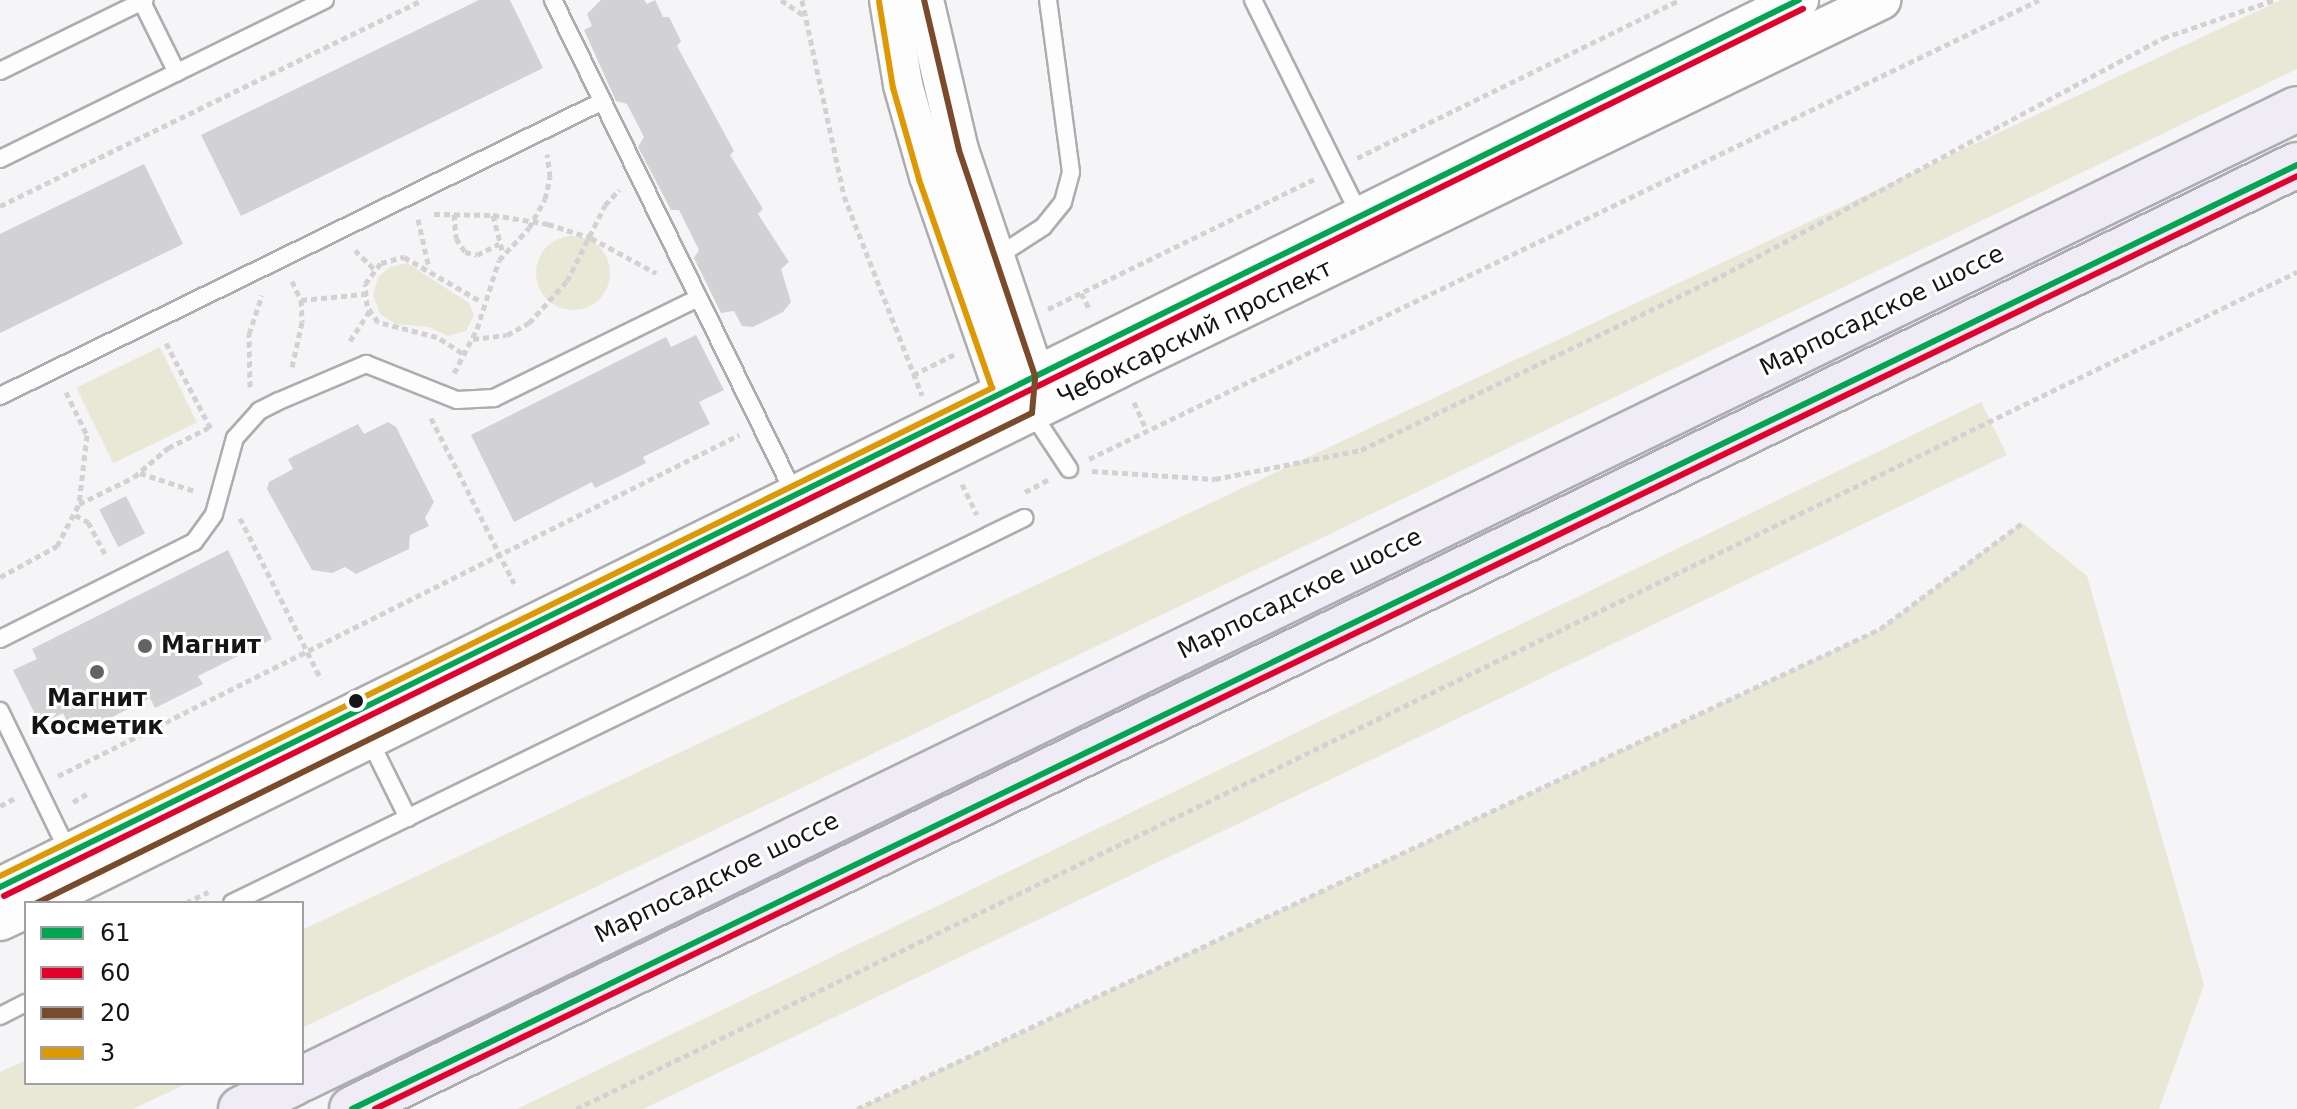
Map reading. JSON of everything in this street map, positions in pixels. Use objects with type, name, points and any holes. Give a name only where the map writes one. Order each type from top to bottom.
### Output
[{"type":"main road","name":"Марпосадское шоссе","points":[[304,1078],[2297,109]]},
{"type":"main road","name":"Марпосадское шоссе","points":[[352,1109],[2297,165]]},
{"type":"main road","points":[[241,1109],[290,1085]]},
{"type":"street","points":[[889,0],[903,85],[929,176],[1023,394]]},
{"type":"street","points":[[924,0],[959,150],[995,258],[1023,394]]},
{"type":"street","name":"Чебоксарский проспект","points":[[41,901],[370,741],[1359,214],[1799,0]]},
{"type":"street","name":"Чебоксарский проспект","points":[[0,887],[796,496],[1881,0]]},
{"type":"street","points":[[0,921],[24,910]]},
{"type":"lane","points":[[0,71],[143,0],[177,73]]},
{"type":"lane","points":[[0,159],[325,0]]},
{"type":"lane","points":[[553,0],[796,496]]},
{"type":"lane","points":[[995,258],[1043,227],[1063,202],[1071,172],[1048,0]]},
{"type":"lane","points":[[1253,0],[1359,214]]},
{"type":"lane","points":[[0,396],[603,101]]},
{"type":"lane","points":[[0,639],[194,542],[209,524],[235,438],[259,411],[356,365],[376,365],[446,397],[494,398],[695,291]]},
{"type":"lane","points":[[1023,394],[1069,469]]},
{"type":"lane","points":[[236,901],[1024,518]]},
{"type":"lane","points":[[0,711],[69,853]]},
{"type":"lane","points":[[370,741],[408,818]]},
{"type":"lane","points":[[0,1016],[24,1004]]},
{"type":"path","points":[[0,206],[422,0]]},
{"type":"path","points":[[781,0],[804,16]]},
{"type":"path","points":[[802,0],[844,196],[927,407]]},
{"type":"path","points":[[1352,160],[1679,0]]},
{"type":"path","points":[[1103,452],[2039,0]]},
{"type":"path","points":[[1069,469],[1215,479],[1361,450],[1721,276],[2163,38],[2274,0]]},
{"type":"path","points":[[446,397],[462,353],[472,339],[482,302],[503,254],[534,220],[550,177],[539,133]]},
{"type":"path","points":[[472,339],[507,335],[529,323],[567,281],[605,205],[639,174]]},
{"type":"path","points":[[1040,313],[1319,177]]},
{"type":"path","points":[[413,194],[429,270]]},
{"type":"path","points":[[454,214],[456,238],[465,252],[477,255],[499,244]]},
{"type":"path","points":[[418,215],[493,215],[534,220],[591,238],[695,291]]},
{"type":"path","points":[[493,215],[503,254]]},
{"type":"path","points":[[462,353],[437,337],[378,322],[364,294],[374,269],[388,260],[404,257],[482,302]]},
{"type":"path","points":[[279,401],[301,339],[301,300],[280,259]]},
{"type":"path","points":[[259,411],[248,375],[249,334],[280,259]]},
{"type":"path","points":[[576,1109],[2297,272]]},
{"type":"path","points":[[1081,293],[1094,318]]},
{"type":"path","points":[[301,300],[364,294]]},
{"type":"path","points":[[155,321],[208,428],[235,438]]},
{"type":"path","points":[[913,375],[962,351]]},
{"type":"path","points":[[0,577],[52,551],[79,504],[87,435],[55,369]]},
{"type":"path","points":[[413,381],[514,583]]},
{"type":"path","points":[[1130,395],[1146,429]]},
{"type":"path","points":[[0,806],[760,424]]},
{"type":"path","points":[[79,504],[139,473],[168,448],[208,428]]},
{"type":"path","points":[[957,472],[977,515]]},
{"type":"path","points":[[139,473],[220,490],[321,679]]},
{"type":"path","points":[[75,515],[93,529],[119,581]]},
{"type":"path","points":[[857,1109],[1880,629],[2022,523]]},
{"type":"shaded area","points":[[2281,0],[2297,0],[2297,69],[304,1027],[304,929]]},
{"type":"shaded area","points":[[573,236],[594,242],[604,252],[610,273],[604,294],[594,304],[573,310],[552,304],[542,294],[536,273],[542,252],[552,242]]},
{"type":"shaded area","points":[[407,263],[469,303],[474,315],[466,331],[448,336],[429,327],[396,324],[380,314],[373,295],[378,277],[390,267]]},
{"type":"shaded area","points":[[160,347],[197,422],[113,463],[76,388]]},
{"type":"shaded area","points":[[1981,402],[2007,455],[643,1109],[517,1109]]},
{"type":"shaded area","points":[[2022,523],[2087,576],[2204,985],[2159,1109],[857,1109],[1880,629]]},
{"type":"shaded area","points":[[24,1061],[24,1085],[184,1085],[133,1109],[0,1109],[0,1072]]},
{"type":"building","points":[[479,0],[510,0],[543,68],[241,216],[201,135]]},
{"type":"building","points":[[601,0],[644,0],[647,4],[655,0],[663,17],[669,17],[681,41],[677,46],[734,151],[730,155],[763,209],[758,214],[789,262],[781,269],[791,302],[783,312],[753,327],[742,326],[734,311],[721,313],[694,258],[699,250],[679,210],[671,210],[638,147],[644,137],[627,104],[616,101],[584,30],[592,26],[587,14]]},
{"type":"building","points":[[144,164],[183,244],[0,333],[0,234]]},
{"type":"building","points":[[696,335],[724,390],[699,402],[710,424],[643,457],[646,463],[620,476],[595,488],[592,482],[514,522],[471,435],[666,337],[671,347]]},
{"type":"building","points":[[388,422],[396,427],[434,502],[425,518],[429,526],[410,535],[409,549],[356,574],[345,567],[332,573],[312,570],[267,489],[269,482],[293,469],[288,459],[358,424],[364,434]]},
{"type":"building","points":[[126,496],[145,533],[118,547],[99,510]]},
{"type":"building","points":[[228,550],[272,639],[198,676],[203,684],[155,708],[150,698],[74,736],[63,713],[40,724],[13,670],[37,659],[32,649]]},
{"type":"transit line","name":"20","points":[[41,901],[1032,413],[1035,376],[959,150],[924,0]]},
{"type":"transit line","name":"61","points":[[0,887],[1799,0]]},
{"type":"transit line","name":"3","points":[[0,876],[992,388],[919,179],[893,88],[879,2]]},
{"type":"transit line","name":"60","points":[[4,896],[1803,9]]},
{"type":"transit line","name":"61","points":[[352,1109],[2297,165]]},
{"type":"transit line","name":"60","points":[[375,1109],[2297,176]]},
{"type":"place","name":"Магнит","points":[[145,646]]},
{"type":"place","name":"Магнит Косметик","points":[[97,672]]}]
